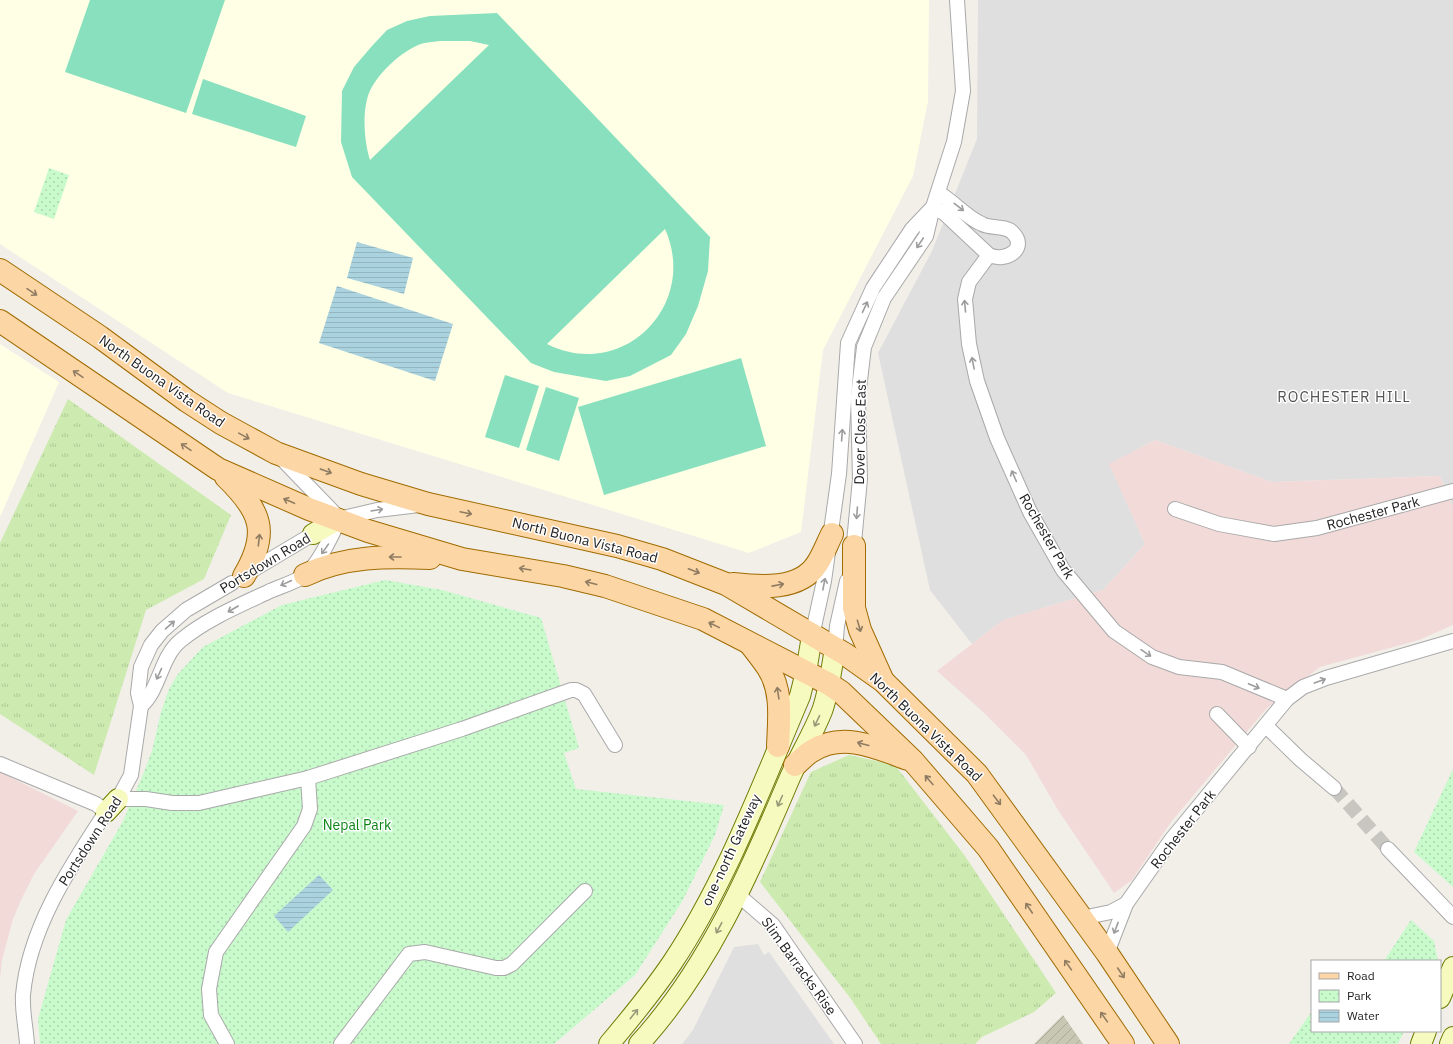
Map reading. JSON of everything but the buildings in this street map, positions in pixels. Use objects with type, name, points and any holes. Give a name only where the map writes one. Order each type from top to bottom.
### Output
[{"type":"main road","name":"North Buona Vista Road","points":[[0,270],[100,338],[187,401],[221,423],[276,453],[361,484],[428,504],[617,546],[662,558],[726,584],[834,649],[845,654],[883,681],[977,774],[1107,953],[1168,1044]]},
{"type":"main road","points":[[0,321],[218,469],[255,486],[368,531],[462,559],[563,576],[605,586],[703,619],[829,684],[847,697],[913,761],[988,848],[1123,1044]]},
{"type":"main road","points":[[218,469],[248,501],[258,525],[259,532],[256,556],[238,579]]},
{"type":"main road","points":[[726,584],[763,587],[780,586],[806,575],[816,566],[832,534]]},
{"type":"main road","points":[[854,546],[854,608],[860,630],[883,681]]},
{"type":"main road","points":[[305,575],[322,567],[371,558],[392,556],[462,559]]},
{"type":"main road","points":[[749,642],[768,668],[777,688],[779,696],[778,746]]},
{"type":"main road","points":[[795,765],[812,750],[839,742],[858,742],[913,761]]},
{"type":"street","name":"Dover Close East","points":[[834,649],[837,626],[854,546],[860,479],[858,397],[864,346],[884,298],[926,236],[933,207],[939,193],[954,142],[963,91],[957,0]]},
{"type":"street","points":[[933,207],[944,212],[989,255],[996,258],[1012,254],[1018,244],[1016,237],[1010,230],[984,226],[939,193]]},
{"type":"street","name":"Dover Close East","points":[[812,636],[832,534],[839,474],[848,343],[874,288],[912,229],[933,207]]},
{"type":"street","name":"Rochester Park","points":[[989,255],[969,282],[964,299],[977,381],[997,438],[1030,512],[1063,570],[1114,631],[1152,657],[1179,667],[1222,672],[1287,699]]},
{"type":"street","points":[[276,453],[334,511],[339,520]]},
{"type":"street","name":"Rochester Park","points":[[1175,509],[1219,524],[1274,534],[1317,528],[1453,491]]},
{"type":"street","name":"Portsdown Road","points":[[27,1044],[23,997],[28,960],[52,902],[73,863],[131,775],[137,746],[141,706],[138,693],[140,667],[151,645],[162,631],[186,610],[339,520],[377,510],[428,504]]},
{"type":"street","name":"Portsdown Road","points":[[141,706],[149,698],[164,664],[179,642],[193,632],[242,604],[305,575],[330,541],[339,520]]},
{"type":"street","name":"one-north Gateway","points":[[609,1044],[672,963],[699,918],[724,867],[800,696],[812,636]]},
{"type":"street","name":"Rochester Park","points":[[1107,953],[1126,904],[1171,840],[1287,699],[1303,687],[1326,678],[1453,641]]},
{"type":"street","name":"one-north Gateway","points":[[639,1044],[690,980],[737,894],[795,765],[822,711],[829,684],[834,649]]},
{"type":"street","points":[[0,764],[96,804],[112,805],[146,799],[172,803],[199,803],[308,778],[475,725],[571,690],[576,690],[584,694],[615,744]]},
{"type":"street","points":[[1217,714],[1249,747]]},
{"type":"street","points":[[1266,726],[1301,760],[1334,788]]},
{"type":"street","points":[[131,775],[146,799]]},
{"type":"street","points":[[227,1044],[211,1015],[209,989],[216,952],[304,826],[310,809],[308,778]]},
{"type":"street","points":[[1388,849],[1453,917]]},
{"type":"street","points":[[341,1044],[409,954],[425,952],[496,968],[504,968],[512,964],[585,890]]},
{"type":"street","name":"Slim Barracks Rise","points":[[737,894],[773,925],[855,1044]]},
{"type":"street","name":"Rochester Park","points":[[1082,918],[1111,912],[1126,904]]},
{"type":"street","points":[[1441,996],[1453,967]]},
{"type":"street","points":[[1421,1044],[1426,1032]]},
{"type":"street","points":[[1450,1044],[1453,1037]]},
{"type":"shaded area","points":[[0,0],[929,0],[928,101],[913,176],[823,350],[801,532],[749,553],[228,393],[0,244]]},
{"type":"shaded area","points":[[978,0],[1453,0],[1453,507],[1440,476],[1272,482],[1155,440],[1110,464],[1145,544],[1103,590],[1003,620],[972,644],[930,590],[878,353],[932,251],[977,139]]},
{"type":"shaded area","points":[[0,344],[59,382],[0,517]]},
{"type":"shaded area","points":[[1155,440],[1272,482],[1440,476],[1453,507],[1453,625],[1419,640],[1320,667],[1267,708],[1171,822],[1132,880],[1114,893],[1058,810],[1026,755],[981,710],[937,671],[1003,620],[1103,590],[1145,544],[1109,464]]},
{"type":"shaded area","points":[[0,772],[78,811],[34,874],[21,900],[13,919],[2,960],[0,979]]},
{"type":"shaded area","points":[[758,944],[764,955],[769,952],[834,1044],[682,1044],[693,1030],[734,947]]},
{"type":"shaded area","points":[[1063,1015],[1083,1044],[1034,1044]]},
{"type":"green space","points":[[90,0],[225,0],[186,113],[65,72]]},
{"type":"green space","points":[[497,13],[710,237],[708,271],[698,306],[686,334],[671,355],[630,376],[606,381],[554,372],[531,363],[352,177],[341,142],[342,91],[354,67],[387,30],[407,21],[430,16]],"holes":[[[440,41],[470,41],[489,45],[370,160],[365,136],[365,109],[369,93],[373,86],[389,65],[402,54],[419,45]],[[665,229],[673,257],[672,284],[663,309],[647,329],[627,344],[602,353],[575,353],[547,344]]]},
{"type":"green space","points":[[203,79],[306,116],[296,147],[192,114]]},
{"type":"green space","points":[[49,168],[69,175],[54,219],[34,212]]},
{"type":"green space","points":[[741,358],[766,446],[604,495],[578,407]]},
{"type":"green space","points":[[505,375],[539,386],[519,448],[485,437]]},
{"type":"green space","points":[[546,387],[579,398],[559,461],[526,450]]},
{"type":"green space","points":[[68,399],[231,515],[204,579],[146,610],[94,775],[0,714],[0,543]]},
{"type":"green space","name":"Nepal Park","points":[[385,580],[442,590],[541,618],[579,748],[564,753],[576,789],[724,805],[715,835],[683,900],[635,975],[554,1044],[40,1044],[38,1019],[66,920],[123,821],[152,751],[161,712],[169,689],[178,674],[203,647],[282,605]]},
{"type":"green space","points":[[849,755],[895,765],[965,856],[1056,993],[1034,1012],[982,1037],[975,1044],[881,1044],[851,999],[760,882],[811,772]]},
{"type":"green space","points":[[1453,769],[1453,887],[1414,852]]},
{"type":"green space","points":[[1411,920],[1434,941],[1438,960],[1385,960]]},
{"type":"green space","points":[[1311,1012],[1311,1032],[1404,1032],[1398,1044],[1289,1044]]},
{"type":"water","points":[[357,242],[413,258],[404,294],[347,278]]},
{"type":"water","points":[[337,286],[453,324],[435,381],[319,343]]},
{"type":"water","points":[[319,875],[333,890],[288,932],[274,916]]},
{"type":"tunnel","points":[[1334,788],[1388,849]]},
{"type":"district","name":"ROCHESTER HILL","points":[[1344,396]]}]
